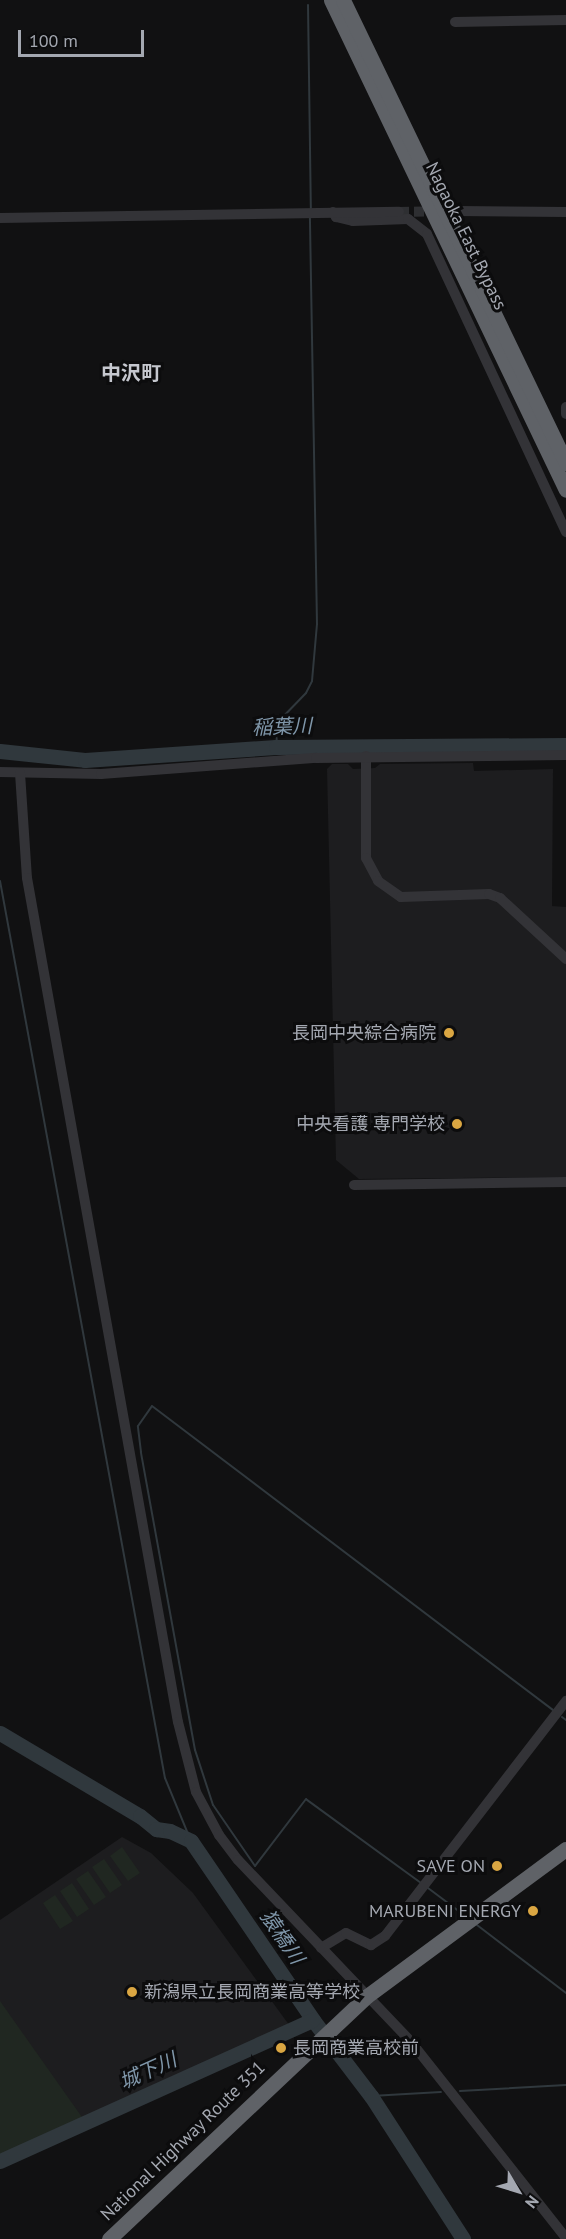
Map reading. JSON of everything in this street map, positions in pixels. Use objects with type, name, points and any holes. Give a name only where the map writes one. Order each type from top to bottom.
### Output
[{"type":"highway","points":[[322,0],[384,112]]},
{"type":"highway","name":"Nagaoka East Bypass","points":[[331,0],[566,490]]},
{"type":"highway","name":"Nagaoka East Bypass","points":[[344,0],[566,463]]},
{"type":"highway","points":[[352,0],[465,253]]},
{"type":"highway","name":"National Highway Route 351","points":[[109,2239],[313,2044],[367,1996],[566,1849]]},
{"type":"street","points":[[455,22],[566,20]]},
{"type":"street","points":[[457,211],[566,212]]},
{"type":"street","points":[[333,212],[336,217],[353,221],[408,219],[426,234],[566,532]]},
{"type":"street","points":[[0,218],[399,212]]},
{"type":"street","points":[[566,408],[566,414]]},
{"type":"street","points":[[0,772],[101,774],[366,756],[566,755]]},
{"type":"street","points":[[366,756],[366,858],[378,881],[401,897],[489,894],[500,898],[566,959]]},
{"type":"street","points":[[20,773],[27,878],[187,1762],[196,1792],[224,1843],[427,2061],[566,2238]]},
{"type":"street","points":[[354,1185],[566,1182]]},
{"type":"street","points":[[321,1948],[345,1933],[371,1944],[385,1936],[566,1701]]},
{"type":"shaded area","name":"長岡中央綜合病院","points":[[473,763],[474,771],[553,769],[552,906],[566,907],[566,1177],[359,1179],[336,1160],[327,769],[332,764],[348,764],[353,769],[375,768],[380,764]]},
{"type":"shaded area","name":"新潟県立長岡商業高等学校","points":[[122,1837],[151,1853],[193,1893],[295,2033],[0,2159],[0,1920]]},
{"type":"shaded area","points":[[122,1847],[140,1873],[128,1881],[110,1856]]},
{"type":"shaded area","points":[[104,1859],[122,1885],[110,1893],[92,1867]]},
{"type":"shaded area","points":[[88,1871],[106,1897],[94,1905],[76,1879]]},
{"type":"shaded area","points":[[72,1883],[89,1909],[77,1917],[60,1891]]},
{"type":"shaded area","points":[[55,1895],[73,1921],[60,1929],[43,1903]]},
{"type":"shaded area","points":[[0,2001],[84,2120],[1,2155],[0,2154]]},
{"type":"waterway","points":[[308,5],[311,208]]},
{"type":"waterway","points":[[276,747],[278,722],[306,693],[312,681],[317,624],[310,218]]},
{"type":"waterway","name":"稲葉川","points":[[0,751],[85,760],[276,747],[566,745]]},
{"type":"waterway","points":[[0,881],[165,1778],[191,1841]]},
{"type":"waterway","points":[[421,1883],[306,1799],[255,1866],[213,1805],[195,1750],[141,1452],[138,1426],[152,1406],[553,1710]]},
{"type":"waterway","points":[[562,1717],[566,1720]]},
{"type":"waterway","name":"猿橋川","points":[[0,1733],[140,1816],[156,1829],[170,1831],[191,1841],[313,2020],[371,2096],[463,2239]]},
{"type":"waterway","points":[[428,1888],[464,1915]]},
{"type":"waterway","points":[[477,1925],[566,1993]]},
{"type":"waterway","name":"城下川","points":[[0,2161],[313,2020]]},
{"type":"waterway","points":[[460,2091],[566,2085]]},
{"type":"waterway","points":[[371,2096],[441,2092]]},
{"type":"tunnel","points":[[399,212],[438,211]]},
{"type":"place","name":"長岡中央綜合病院","points":[[449,1033]]},
{"type":"place","name":"中央看護 専門学校","points":[[457,1124]]},
{"type":"place","name":"SAVE ON","points":[[497,1866]]},
{"type":"place","name":"MARUBENI ENERGY","points":[[533,1911]]},
{"type":"place","name":"新潟県立長岡商業高等学校","points":[[132,1992]]},
{"type":"place","name":"長岡商業高校前","points":[[281,2048]]},
{"type":"district","name":"中沢町","points":[[131,373]]}]
